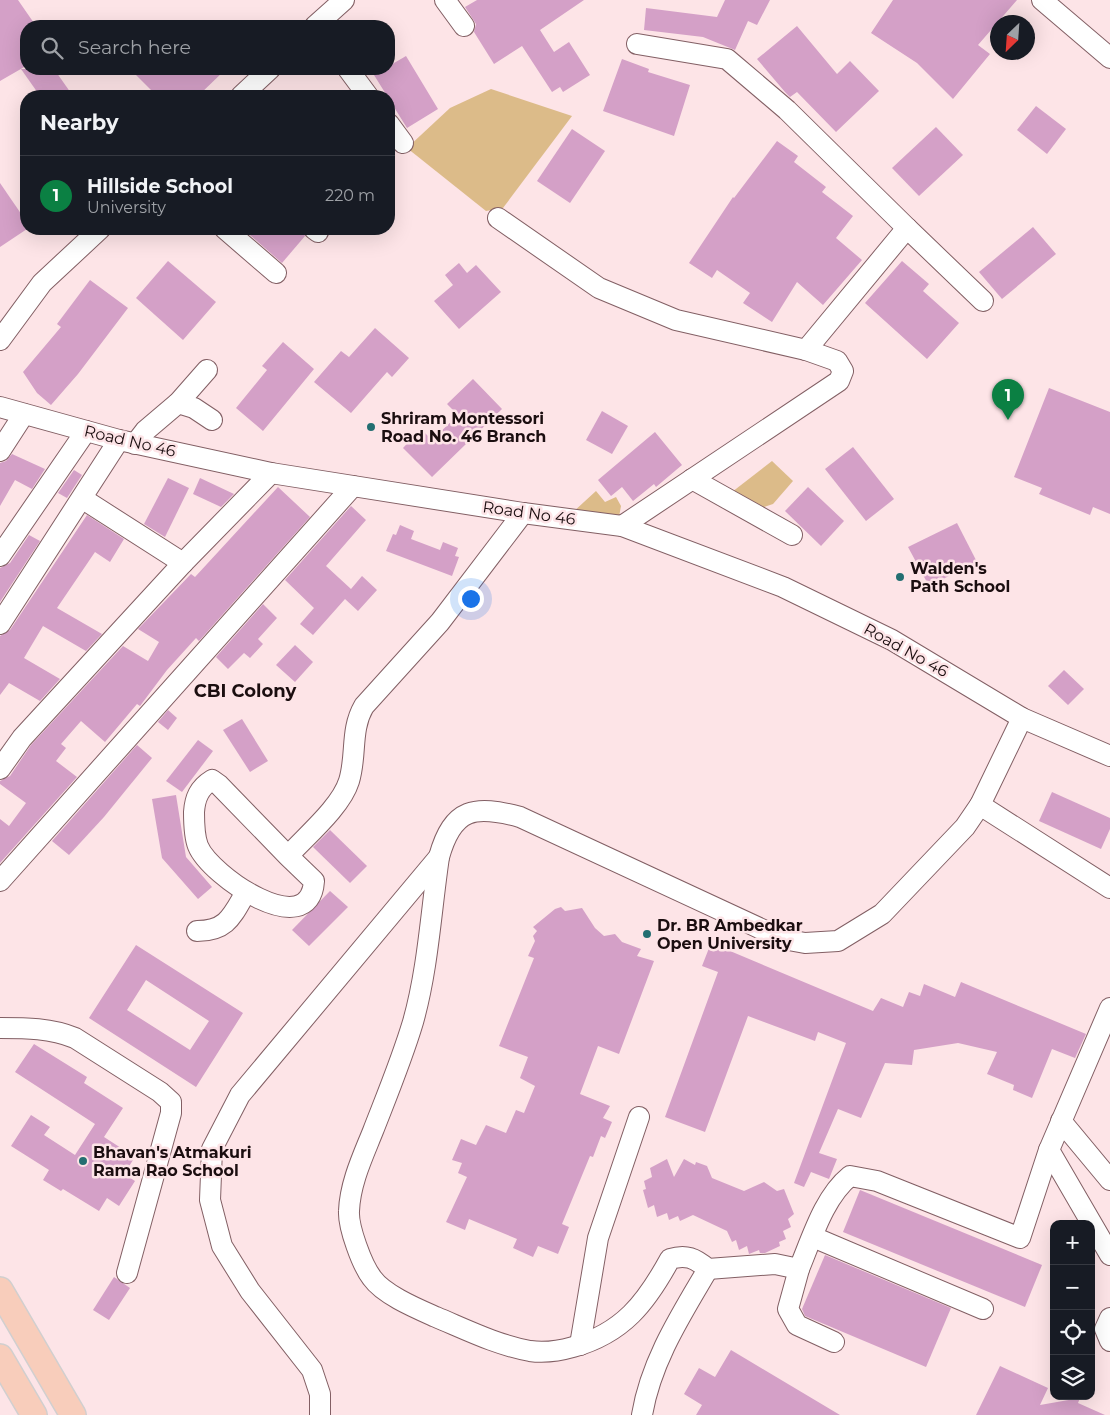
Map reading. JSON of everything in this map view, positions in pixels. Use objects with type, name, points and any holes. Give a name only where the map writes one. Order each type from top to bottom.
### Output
[{"type":"main road","points":[[0,1290],[73,1415]]},
{"type":"main road","points":[[0,1320],[53,1415]]},
{"type":"main road","points":[[0,1357],[34,1415]]},
{"type":"main road","points":[[0,1383],[20,1415]]},
{"type":"street","points":[[322,20],[344,0]]},
{"type":"street","points":[[445,0],[464,26]]},
{"type":"street","points":[[1042,0],[1110,58]]},
{"type":"street","points":[[637,44],[727,59],[787,110],[983,302]]},
{"type":"street","points":[[247,90],[264,75]]},
{"type":"street","points":[[352,75],[364,90]]},
{"type":"street","points":[[395,132],[403,143]]},
{"type":"street","points":[[498,218],[599,288],[676,320],[806,350],[837,361],[843,371],[839,381],[622,526]]},
{"type":"street","points":[[806,350],[907,228]]},
{"type":"street","points":[[0,340],[42,283],[94,235]]},
{"type":"street","points":[[232,235],[276,273]]},
{"type":"street","points":[[0,624],[83,499],[127,442],[145,431],[178,403],[207,370]]},
{"type":"street","points":[[178,403],[194,408],[212,420]]},
{"type":"street","name":"Road No 46","points":[[0,407],[127,442],[271,473],[523,513],[622,526],[783,587],[892,640],[1022,718],[1110,756]]},
{"type":"street","points":[[0,451],[24,414]]},
{"type":"street","points":[[0,556],[86,431]]},
{"type":"street","points":[[0,769],[22,738],[184,563],[271,473]]},
{"type":"street","points":[[692,479],[792,535]]},
{"type":"street","points":[[0,881],[353,486]]},
{"type":"street","points":[[83,499],[184,563]]},
{"type":"street","points":[[288,856],[338,801],[348,783],[353,763],[356,719],[364,706],[440,622],[523,513]]},
{"type":"street","points":[[799,1269],[775,1264],[708,1269],[695,1258],[681,1255],[670,1259],[639,1308],[618,1327],[600,1338],[580,1345],[560,1350],[537,1352],[505,1346],[407,1304],[372,1279],[356,1243],[349,1213],[352,1192],[360,1164],[400,1063],[413,1021],[420,988],[439,857],[443,843],[456,822],[473,810],[491,809],[520,817],[783,938],[805,943],[838,941],[882,914],[965,827],[980,806],[1022,718]]},
{"type":"street","points":[[212,780],[219,785],[288,856],[314,881],[313,892],[304,903],[286,908],[246,892],[208,862],[198,846],[194,824],[195,802],[202,786],[212,780]]},
{"type":"street","points":[[980,806],[1110,888]]},
{"type":"street","points":[[320,1415],[320,1394],[312,1370],[250,1291],[222,1246],[210,1200],[212,1149],[240,1095],[439,857]]},
{"type":"street","points":[[197,931],[211,931],[223,926],[234,913],[246,892]]},
{"type":"street","points":[[834,1342],[797,1325],[788,1309],[799,1269],[840,1184],[850,1176],[877,1181],[1020,1238],[1049,1150],[1110,1008]]},
{"type":"street","points":[[0,1028],[33,1028],[61,1032],[75,1038],[160,1092],[171,1102],[171,1113],[127,1273]]},
{"type":"street","points":[[580,1345],[598,1238],[639,1117]]},
{"type":"street","points":[[1062,1121],[1110,1180]]},
{"type":"street","points":[[1049,1150],[1110,1255]]},
{"type":"street","points":[[813,1238],[983,1309]]},
{"type":"street","points":[[642,1415],[646,1390],[658,1361],[674,1328],[708,1269]]},
{"type":"street","points":[[1110,1318],[1105,1330],[1110,1341]]},
{"type":"shaded area","points":[[491,89],[572,116],[503,208],[486,211],[407,148],[450,108]]},
{"type":"shaded area","points":[[772,461],[793,481],[773,504],[764,507],[732,492]]},
{"type":"shaded area","points":[[596,491],[605,502],[616,497],[621,506],[619,517],[572,513]]},
{"type":"building","points":[[0,0],[18,0],[32,20],[20,20],[20,69],[0,81]]},
{"type":"building","points":[[477,0],[584,0],[540,30],[554,52],[569,42],[590,75],[563,92],[560,87],[552,92],[522,46],[494,64],[474,32],[476,24],[465,7]]},
{"type":"building","points":[[725,0],[770,0],[757,25],[748,21],[735,50],[703,37],[644,30],[646,8],[717,17]]},
{"type":"building","points":[[893,0],[1017,0],[1004,15],[990,15],[990,31],[978,45],[990,54],[953,99],[917,63],[871,33]]},
{"type":"building","points":[[797,26],[837,74],[850,61],[879,91],[836,132],[797,92],[790,97],[757,59]]},
{"type":"building","points":[[406,56],[438,109],[407,128],[395,109],[395,90],[383,90],[374,75],[395,75],[395,62]]},
{"type":"building","points":[[622,59],[649,69],[648,72],[690,85],[674,136],[603,111]]},
{"type":"building","points":[[25,75],[58,75],[69,90],[36,90]]},
{"type":"building","points":[[136,75],[220,75],[204,90],[151,90]]},
{"type":"building","points":[[1036,106],[1066,129],[1047,154],[1017,130]]},
{"type":"building","points":[[936,127],[963,155],[919,196],[892,168]]},
{"type":"building","points":[[572,129],[605,151],[570,203],[537,181]]},
{"type":"building","points":[[777,141],[798,156],[794,162],[826,187],[822,192],[853,216],[836,238],[862,260],[823,305],[797,282],[772,322],[743,303],[750,293],[717,270],[712,278],[689,263],[733,197]]},
{"type":"building","points":[[0,183],[20,212],[20,234],[0,247]]},
{"type":"building","points":[[1033,227],[1056,254],[1002,299],[979,272]]},
{"type":"building","points":[[250,235],[305,235],[282,263]]},
{"type":"building","points":[[168,261],[216,302],[183,340],[136,298]]},
{"type":"building","points":[[902,261],[929,284],[923,291],[959,323],[927,359],[865,303]]},
{"type":"building","points":[[459,263],[467,273],[476,265],[501,292],[459,329],[434,301],[453,285],[445,275]]},
{"type":"building","points":[[90,280],[128,308],[78,374],[51,405],[37,393],[23,372],[61,327],[57,324]]},
{"type":"building","points":[[375,328],[409,358],[392,377],[387,372],[351,413],[314,382],[341,351],[349,357]]},
{"type":"building","points":[[283,342],[314,369],[263,431],[236,408],[267,370],[262,366]]},
{"type":"building","points":[[473,379],[502,409],[432,477],[403,448],[421,429],[432,440],[458,415],[447,404]]},
{"type":"building","points":[[1049,388],[1110,412],[1110,514],[1093,507],[1090,515],[1039,494],[1042,488],[1014,477]]},
{"type":"building","points":[[602,411],[628,426],[612,454],[586,440]]},
{"type":"building","points":[[655,432],[682,465],[656,487],[654,484],[633,501],[622,487],[611,496],[598,480]]},
{"type":"building","points":[[853,447],[894,499],[866,521],[825,469]]},
{"type":"building","points":[[12,454],[45,469],[32,489],[15,480],[0,506],[0,463],[6,461]]},
{"type":"building","points":[[74,470],[82,475],[67,498],[58,493]]},
{"type":"building","points":[[168,478],[189,488],[165,537],[144,524]]},
{"type":"building","points":[[200,478],[234,494],[221,507],[193,494]]},
{"type":"building","points":[[278,487],[310,517],[199,641],[196,638],[167,670],[140,706],[137,704],[105,742],[81,721],[61,744],[66,748],[56,761],[77,777],[0,863],[0,819],[9,826],[26,803],[0,784],[0,781],[10,776],[31,745],[123,646],[148,661],[159,642],[138,629],[191,574],[195,577]]},
{"type":"building","points":[[808,487],[844,521],[821,546],[785,511]]},
{"type":"building","points":[[351,506],[366,520],[326,566],[351,589],[362,576],[377,590],[358,611],[345,599],[313,635],[300,624],[314,608],[285,580]]},
{"type":"building","points":[[87,515],[124,539],[110,562],[95,552],[57,608],[102,634],[86,651],[43,626],[24,658],[60,679],[40,701],[9,683],[0,695],[0,636],[10,630]]},
{"type":"building","points":[[957,523],[977,562],[929,586],[908,547]]},
{"type":"building","points":[[400,525],[414,531],[411,539],[440,550],[443,542],[458,548],[455,556],[459,557],[452,576],[386,551],[393,534],[396,535]]},
{"type":"building","points":[[29,535],[40,541],[0,602],[0,568],[10,563]]},
{"type":"building","points":[[263,604],[277,618],[258,639],[263,644],[250,658],[244,653],[228,669],[216,657]]},
{"type":"building","points":[[295,645],[313,662],[295,682],[276,665]]},
{"type":"building","points":[[1064,670],[1084,689],[1068,705],[1048,686]]},
{"type":"building","points":[[168,710],[177,718],[168,730],[158,722]]},
{"type":"building","points":[[242,719],[268,761],[250,772],[223,730]]},
{"type":"building","points":[[198,740],[213,751],[182,792],[166,781]]},
{"type":"building","points":[[137,745],[152,758],[104,817],[69,855],[52,841]]},
{"type":"building","points":[[1052,792],[1110,818],[1110,829],[1101,849],[1039,821]]},
{"type":"building","points":[[176,795],[186,857],[212,887],[198,899],[162,858],[152,799]]},
{"type":"building","points":[[330,830],[367,866],[350,883],[313,847]]},
{"type":"building","points":[[330,891],[348,907],[309,946],[292,930]]},
{"type":"building","points":[[561,907],[565,911],[582,908],[595,928],[604,936],[615,934],[622,942],[641,949],[637,956],[654,961],[619,1054],[598,1046],[580,1094],[610,1106],[603,1118],[612,1122],[605,1138],[601,1136],[593,1157],[590,1156],[562,1224],[569,1227],[558,1254],[538,1246],[533,1257],[513,1248],[517,1239],[469,1219],[465,1230],[446,1222],[467,1177],[458,1173],[462,1163],[452,1160],[461,1139],[476,1145],[486,1125],[506,1133],[516,1110],[524,1113],[535,1086],[520,1078],[528,1057],[499,1046],[534,958],[528,956],[535,941],[533,936],[537,931],[533,927],[555,909]]},
{"type":"building","points":[[711,943],[873,1011],[881,998],[903,1007],[909,992],[920,996],[924,984],[955,997],[961,982],[1086,1034],[1075,1058],[1052,1049],[1032,1098],[1013,1090],[1014,1085],[987,1074],[997,1052],[958,1043],[914,1050],[912,1065],[885,1063],[861,1118],[838,1109],[819,1153],[837,1159],[829,1179],[811,1172],[804,1187],[794,1183],[846,1043],[818,1032],[815,1041],[748,1016],[705,1132],[665,1117],[718,972],[702,966]]},
{"type":"building","points":[[136,945],[243,1013],[196,1087],[89,1018]],"holes":[[[146,980],[209,1021],[190,1050],[127,1010]]]},
{"type":"building","points":[[34,1044],[87,1077],[84,1083],[123,1108],[104,1137],[135,1157],[124,1174],[135,1181],[119,1206],[107,1198],[99,1211],[63,1189],[61,1191],[43,1180],[49,1170],[11,1146],[31,1115],[50,1127],[44,1135],[75,1155],[95,1124],[15,1072]]},
{"type":"building","points":[[667,1159],[674,1177],[684,1159],[695,1165],[696,1162],[707,1166],[712,1178],[744,1191],[764,1182],[777,1191],[784,1189],[794,1214],[788,1219],[791,1227],[783,1231],[786,1239],[779,1242],[780,1246],[765,1253],[760,1253],[759,1250],[749,1254],[747,1246],[739,1250],[736,1240],[732,1242],[727,1231],[693,1215],[680,1221],[678,1216],[669,1220],[667,1213],[657,1217],[654,1205],[648,1208],[643,1190],[646,1189],[644,1181],[652,1177],[650,1168]]},
{"type":"building","points":[[860,1190],[1042,1265],[1025,1307],[843,1232]]},
{"type":"building","points":[[825,1255],[951,1308],[926,1367],[805,1316],[802,1309]]},
{"type":"building","points":[[114,1277],[130,1288],[109,1320],[93,1310]]},
{"type":"building","points":[[731,1350],[840,1415],[696,1415],[702,1405],[684,1394],[699,1368],[715,1377]]},
{"type":"building","points":[[1000,1366],[1048,1388],[1040,1405],[1079,1400],[1078,1403],[1105,1415],[976,1415]]},
{"type":"place","name":"Hillside School","points":[[1008,420]]},
{"type":"place","name":"Shriram Montessori Road No. 46 Branch","points":[[371,427]]},
{"type":"place","name":"Walden's Path School","points":[[900,577]]},
{"type":"place","name":"Dr. BR Ambedkar Open University","points":[[647,934]]},
{"type":"place","name":"Bhavan's Atmakuri Rama Rao School","points":[[83,1161]]},
{"type":"district","name":"CBI Colony","points":[[245,691]]}]
